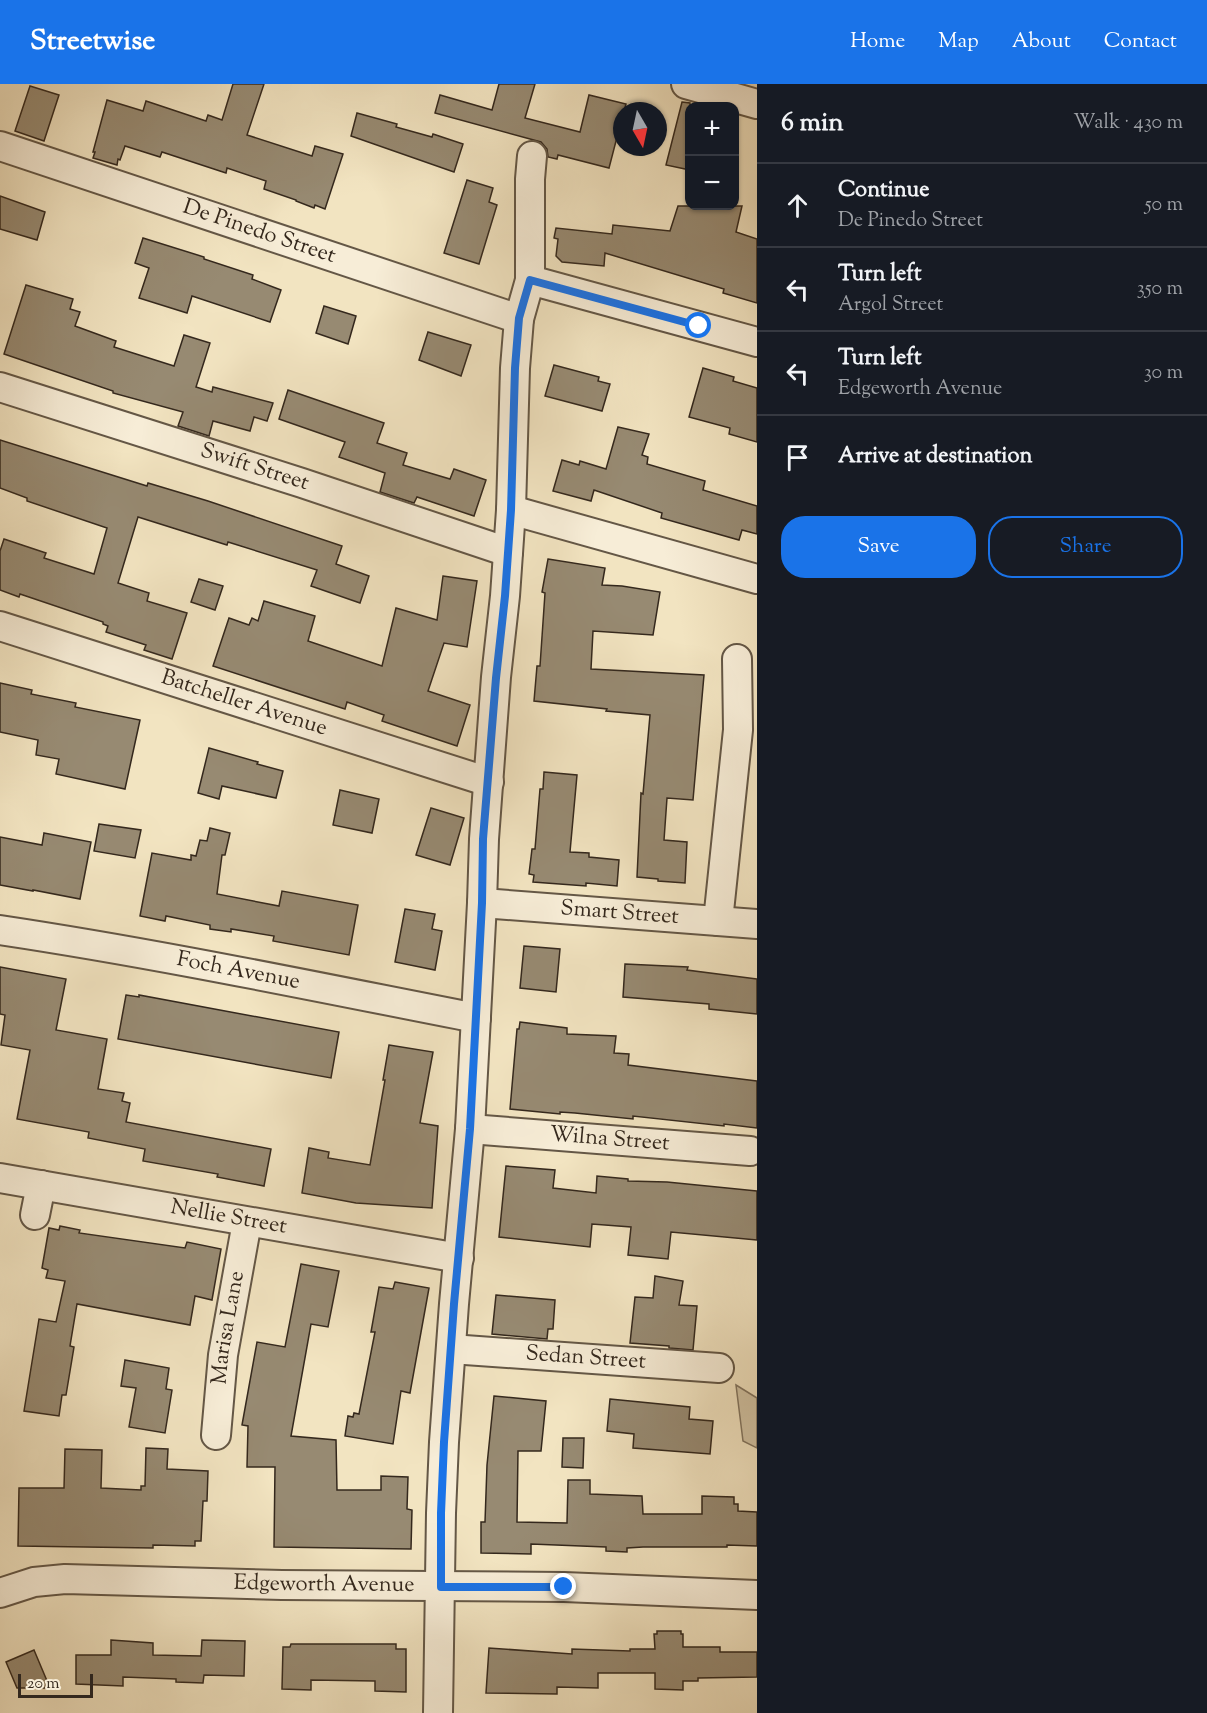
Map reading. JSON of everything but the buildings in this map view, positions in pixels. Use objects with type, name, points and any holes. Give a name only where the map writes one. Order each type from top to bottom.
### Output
[{"type":"street","points":[[686,84],[757,104]]},
{"type":"street","name":"De Pinedo Street","points":[[0,146],[519,318]]},
{"type":"street","points":[[438,1713],[442,1489],[454,1304],[470,1129],[482,903],[483,839],[511,510],[514,377],[519,318],[530,280],[532,156]]},
{"type":"street","points":[[530,280],[757,342]]},
{"type":"street","name":"Swift Street","points":[[0,387],[302,483],[508,552]]},
{"type":"street","points":[[511,510],[757,579]]},
{"type":"street","name":"Batcheller Avenue","points":[[0,626],[489,782]]},
{"type":"street","points":[[718,921],[738,730],[737,659]]},
{"type":"street","name":"Smart Street","points":[[482,903],[757,924]]},
{"type":"street","name":"Foch Avenue","points":[[0,930],[80,942],[476,1018]]},
{"type":"street","name":"Wilna Street","points":[[470,1129],[750,1151]]},
{"type":"street","name":"Nellie Street","points":[[0,1178],[459,1258]]},
{"type":"street","points":[[35,1215],[41,1185]]},
{"type":"street","name":"Marisa Lane","points":[[216,1435],[223,1355],[247,1222]]},
{"type":"street","name":"Sedan Street","points":[[452,1349],[719,1368]]},
{"type":"street","name":"Edgeworth Avenue","points":[[0,1593],[34,1582],[65,1579],[441,1587],[564,1587],[757,1595]]},
{"type":"shaded area","points":[[736,1385],[757,1398],[757,1448],[743,1441]]},
{"type":"route","points":[[564,1587],[441,1587],[444,1442],[470,1129],[482,903],[483,839],[511,510],[515,368],[519,318],[530,280],[699,326]]}]
